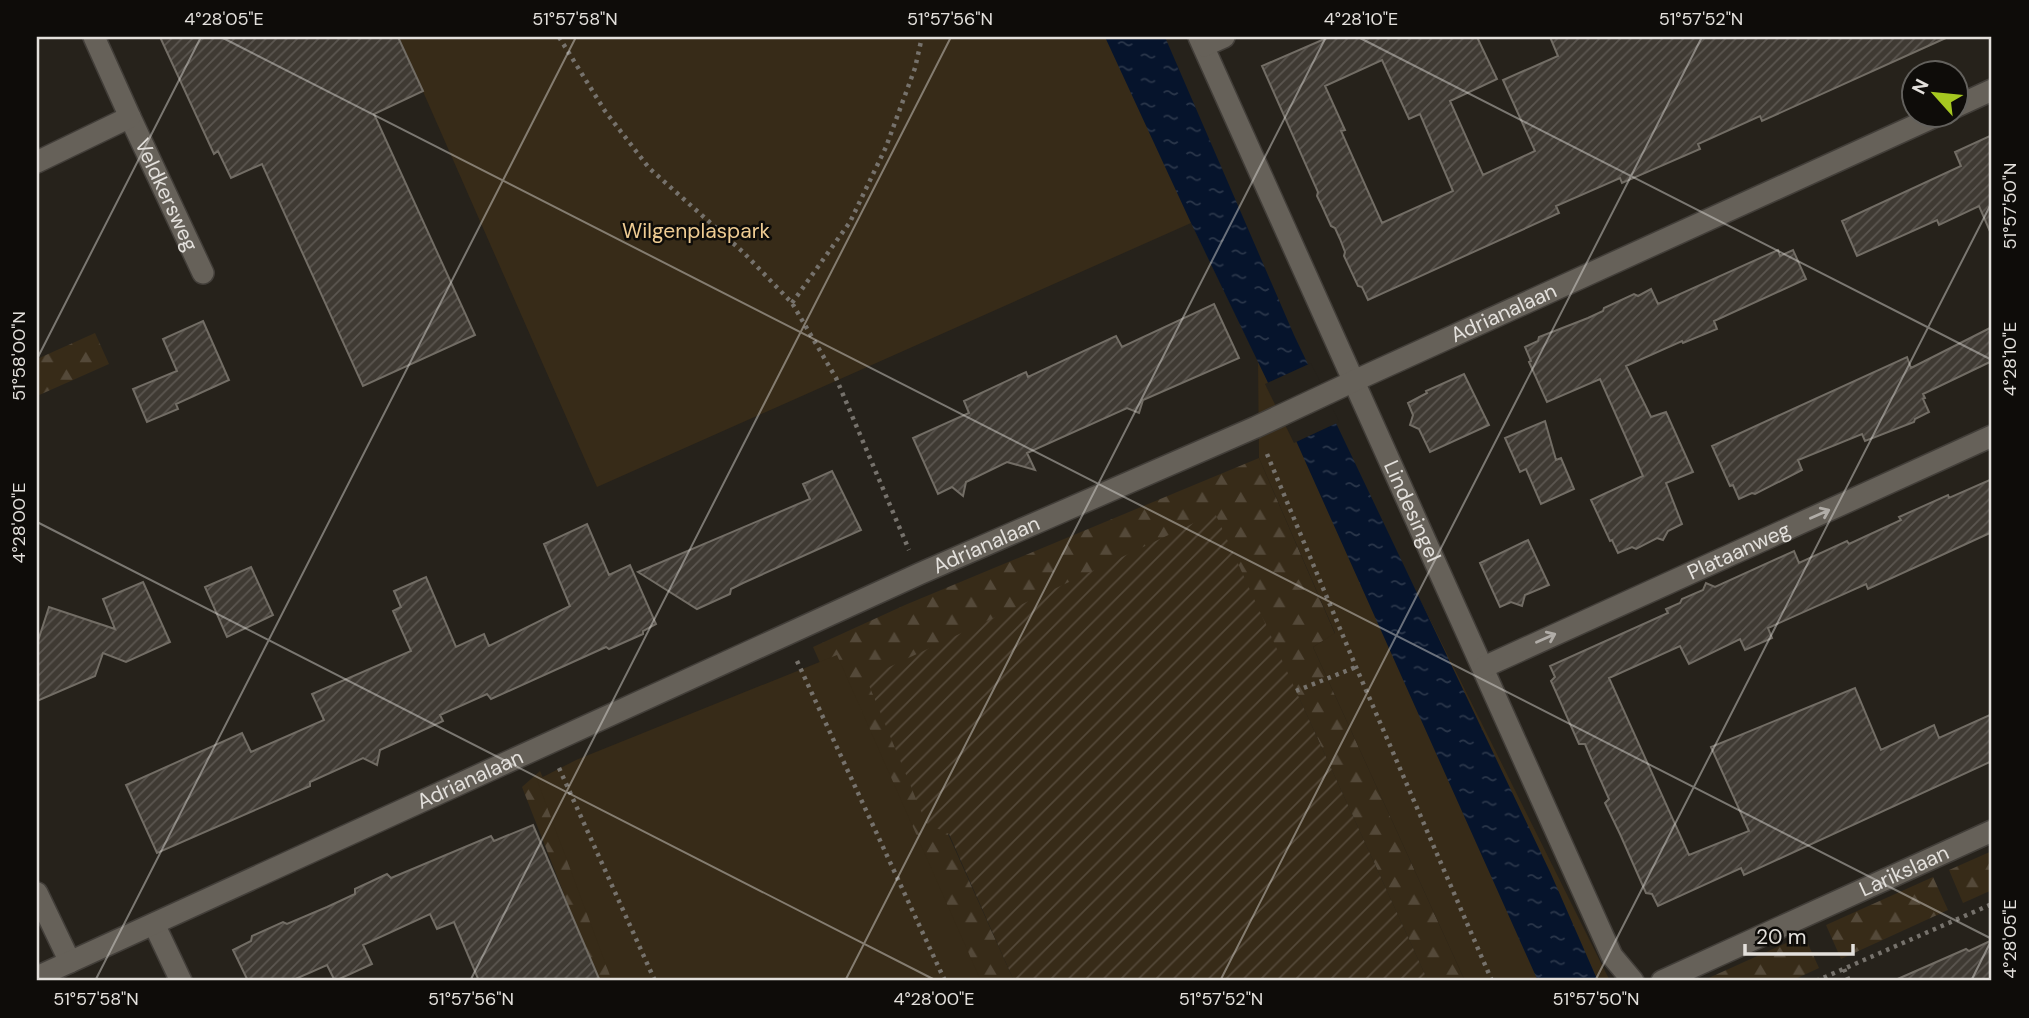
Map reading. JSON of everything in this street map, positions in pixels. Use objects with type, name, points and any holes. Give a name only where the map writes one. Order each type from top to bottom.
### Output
[{"type":"street","name":"Veldkersweg","points":[[94,37],[203,273]]},
{"type":"street","points":[[1201,41],[1224,37]]},
{"type":"street","name":"Lindesingel","points":[[1201,41],[1346,385],[1484,667],[1612,956],[1633,981]]},
{"type":"street","points":[[1969,101],[1992,90]]},
{"type":"street","name":"Veldkersweg","points":[[37,162],[130,117]]},
{"type":"street","name":"Adrianalaan","points":[[37,977],[919,575],[1263,424],[1905,130]]},
{"type":"street","name":"Plataanweg","points":[[1484,667],[1992,436]]},
{"type":"street","name":"Larikslaan","points":[[1662,981],[1992,831]]},
{"type":"street","points":[[37,893],[70,962]]},
{"type":"street","points":[[154,924],[181,981]]},
{"type":"path","points":[[559,37],[605,111],[649,168],[743,252],[792,303],[836,378],[919,575]]},
{"type":"path","points":[[792,303],[850,222],[886,147],[915,68],[922,37]]},
{"type":"path","points":[[1263,424],[1356,667],[1492,981]]},
{"type":"path","points":[[785,637],[945,981]]},
{"type":"path","points":[[1296,691],[1356,667]]},
{"type":"path","points":[[549,744],[655,981]]},
{"type":"path","points":[[1816,981],[1992,904]]},
{"type":"path","points":[[1844,969],[1849,981]]},
{"type":"green space","name":"Wilgenplaspark","points":[[399,37],[1140,37],[1610,981],[1465,981],[1313,647],[1335,633],[1259,458],[1258,361],[1191,223],[597,487]]},
{"type":"green space","points":[[95,333],[109,364],[37,396],[37,359]]},
{"type":"green space","points":[[1259,458],[1335,634],[1313,647],[1465,981],[1428,981],[1296,691],[948,834],[1014,981],[962,981],[813,647],[905,605]]},
{"type":"green space","points":[[1215,513],[1428,981],[1014,981],[949,834],[926,823],[866,678]]},
{"type":"green space","points":[[837,655],[981,981],[612,981],[537,780],[576,760]]},
{"type":"green space","points":[[540,771],[630,981],[598,981],[522,787]]},
{"type":"green space","points":[[1992,851],[1992,890],[1963,903],[1949,870]]},
{"type":"green space","points":[[1933,877],[1948,910],[1841,959],[1826,925]]},
{"type":"green space","points":[[1804,935],[1819,968],[1791,981],[1702,981]]},
{"type":"water","points":[[1105,37],[1165,37],[1294,335],[1551,874],[1597,979],[1538,981],[1297,443]]},
{"type":"pier","points":[[1311,363],[1339,422],[1294,443],[1265,384]]},
{"type":"building","points":[[160,37],[398,37],[423,91],[374,114],[475,335],[363,386],[262,164],[231,178],[218,151],[214,154]]},
{"type":"building","points":[[1329,37],[1477,37],[1497,79],[1450,101],[1483,175],[1535,151],[1503,80],[1558,56],[1550,37],[1948,37],[1762,121],[1760,116],[1698,144],[1700,149],[1622,183],[1620,178],[1556,206],[1559,213],[1368,300],[1344,256],[1340,239],[1317,196],[1318,192],[1262,66]],"holes":[[[1382,60],[1409,119],[1420,114],[1453,191],[1382,223],[1341,131],[1345,130],[1325,86]]]},
{"type":"building","points":[[1992,135],[1992,236],[1979,206],[1939,225],[1937,220],[1857,256],[1842,221],[1961,166],[1955,152]]},
{"type":"building","points":[[1778,250],[1780,256],[1793,250],[1806,279],[1714,321],[1717,329],[1626,366],[1651,417],[1666,412],[1693,472],[1666,483],[1682,524],[1668,531],[1663,540],[1657,538],[1636,549],[1632,547],[1618,553],[1591,500],[1643,476],[1600,379],[1547,402],[1525,347],[1538,341],[1539,337],[1588,318],[1634,294],[1638,296],[1651,289],[1658,304]]},
{"type":"building","points":[[1214,304],[1239,358],[1143,400],[1139,413],[1127,408],[1027,453],[1035,470],[1007,462],[966,482],[963,496],[952,487],[938,494],[913,438],[969,413],[964,401],[1026,372],[1028,377],[1116,336],[1122,347]]},
{"type":"building","points":[[203,321],[229,380],[176,404],[178,409],[147,422],[133,389],[177,371],[163,339]]},
{"type":"building","points":[[1992,327],[1992,361],[1923,394],[1929,412],[1914,422],[1865,441],[1862,434],[1798,460],[1802,470],[1755,494],[1739,499],[1733,485],[1730,486],[1712,446],[1907,357],[1911,368]]},
{"type":"building","points":[[1464,374],[1489,425],[1430,452],[1419,429],[1410,425],[1413,415],[1408,403],[1427,393],[1426,391]]},
{"type":"building","points":[[1545,421],[1556,460],[1561,458],[1574,489],[1541,504],[1526,469],[1520,472],[1505,438]]},
{"type":"building","points":[[832,471],[861,530],[743,583],[731,589],[730,594],[697,609],[638,572],[810,499],[803,484]]},
{"type":"building","points":[[1992,479],[1992,532],[1868,589],[1866,584],[1768,628],[1772,638],[1745,650],[1740,639],[1689,664],[1680,646],[1609,678],[1689,855],[1749,831],[1711,747],[1855,688],[1881,750],[1934,725],[1939,738],[1992,714],[1992,761],[1744,875],[1741,868],[1658,906],[1652,894],[1646,893],[1605,803],[1609,799],[1585,744],[1579,744],[1551,681],[1555,677],[1550,666],[1668,613],[1666,609],[1703,590],[1706,583],[1715,587],[1794,551],[1799,563],[1847,541],[1849,544],[1948,495],[1949,498]]},
{"type":"building","points":[[587,524],[609,575],[630,565],[656,624],[643,631],[643,634],[609,649],[606,647],[491,699],[487,694],[440,715],[443,721],[380,750],[377,765],[363,758],[310,782],[310,786],[157,853],[126,785],[242,733],[251,752],[324,720],[312,694],[411,651],[393,611],[401,607],[394,591],[426,577],[456,647],[484,634],[489,646],[570,606],[544,544]]},
{"type":"building","points":[[1528,540],[1549,585],[1525,595],[1522,606],[1511,602],[1500,607],[1480,563]]},
{"type":"building","points":[[251,567],[273,615],[227,637],[205,587]]},
{"type":"building","points":[[143,582],[170,642],[126,662],[103,653],[95,676],[37,701],[37,644],[49,607],[115,629],[103,599]]},
{"type":"building","points":[[533,825],[600,981],[479,981],[454,922],[437,929],[430,914],[363,945],[372,964],[335,981],[327,965],[291,981],[248,981],[233,950],[251,941],[252,936],[327,907],[355,894],[355,889],[387,874],[391,878],[491,836],[494,841]]},
{"type":"building","points":[[1992,940],[1992,981],[1893,981],[1966,949],[1969,951]]}]
